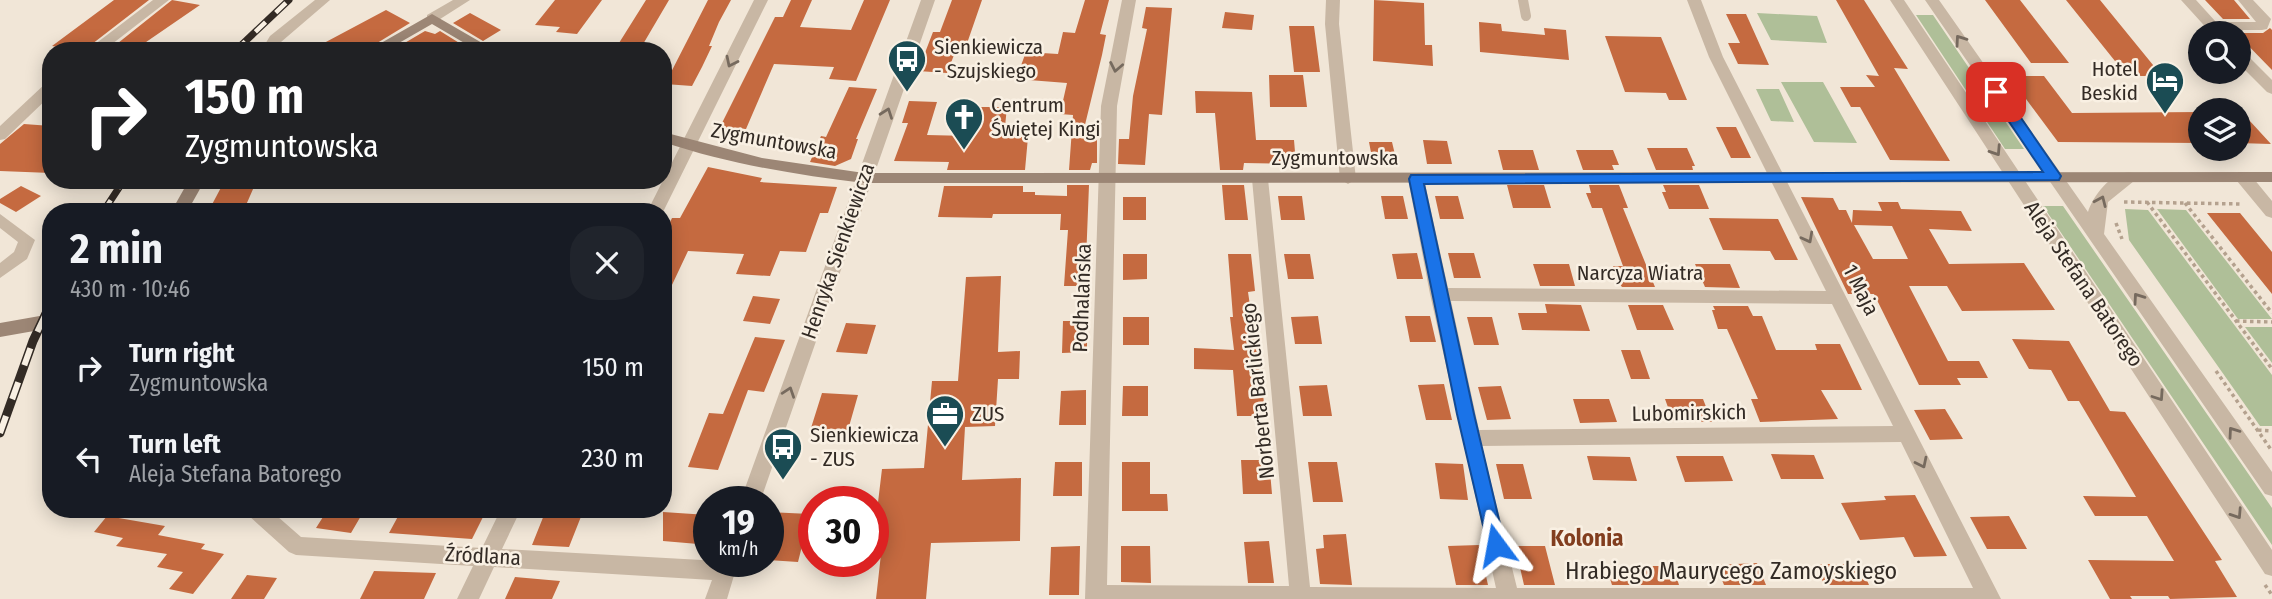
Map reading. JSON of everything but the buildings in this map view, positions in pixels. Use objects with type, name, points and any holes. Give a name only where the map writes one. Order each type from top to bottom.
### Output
[{"type":"main road","points":[[390,42],[432,18],[473,42]]},
{"type":"main road","name":"Zygmuntowska","points":[[672,140],[774,166],[864,177],[2272,177]]},
{"type":"main road","points":[[0,330],[42,323]]},
{"type":"street","points":[[105,42],[162,0]]},
{"type":"street","points":[[273,42],[323,0]]},
{"type":"street","points":[[432,18],[463,0]]},
{"type":"street","points":[[672,181],[761,0]]},
{"type":"street","name":"Henryka Sienkiewicza","points":[[756,486],[929,0]]},
{"type":"street","name":"Podhalańska","points":[[1096,596],[1109,106],[1129,0]]},
{"type":"street","points":[[1333,0],[1332,24],[1348,179]]},
{"type":"street","name":"1 Maja","points":[[1694,0],[1716,57],[1989,598]]},
{"type":"street","name":"Aleja Stefana Batorego","points":[[1897,0],[2272,567]]},
{"type":"street","name":"Aleja Stefana Batorego","points":[[1932,0],[2272,488]]},
{"type":"street","points":[[2188,0],[2208,21]]},
{"type":"street","points":[[2245,0],[2264,19],[2262,26],[2251,27]]},
{"type":"street","points":[[2251,67],[2272,89]]},
{"type":"street","points":[[0,135],[42,95]]},
{"type":"street","points":[[2096,239],[2096,213],[2101,198],[2106,190],[2128,177]]},
{"type":"street","points":[[2243,177],[2269,208]]},
{"type":"street","name":"Norberta Barlickiego","points":[[1260,179],[1300,598]]},
{"type":"street","points":[[1416,179],[1439,294],[1509,599]]},
{"type":"street","points":[[0,220],[27,240],[21,255],[0,272]]},
{"type":"street","name":"Narcyza Wiatra","points":[[1439,294],[1839,298]]},
{"type":"street","name":"Lubomirskich","points":[[1471,438],[1908,434]]},
{"type":"street","name":"Źródlana","points":[[266,518],[296,546],[693,565]]},
{"type":"street","points":[[468,599],[507,518]]},
{"type":"street","points":[[716,599],[724,577]]},
{"type":"street","name":"Hrabiego Maurycego Zamoyskiego","points":[[1096,596],[1989,598]]},
{"type":"lane","points":[[1523,0],[1526,16]]},
{"type":"path","points":[[2119,202],[2269,208]]},
{"type":"path","points":[[2147,202],[2272,369]]},
{"type":"path","points":[[2185,203],[2272,313]]},
{"type":"path","points":[[2115,221],[2120,237],[2129,248]]},
{"type":"path","points":[[2236,321],[2272,322]]},
{"type":"path","points":[[2215,370],[2272,451]]},
{"type":"path","points":[[2258,430],[2272,431]]},
{"type":"green space","points":[[1757,13],[1817,16],[1827,43],[1771,40]]},
{"type":"green space","points":[[1916,15],[1933,15],[2024,149],[2005,149]]},
{"type":"green space","points":[[1781,82],[1823,82],[1857,143],[1814,142]]},
{"type":"green space","points":[[1756,89],[1779,89],[1794,122],[1771,121]]},
{"type":"green space","points":[[2043,206],[2063,206],[2272,508],[2272,545]]},
{"type":"green space","points":[[2125,209],[2148,210],[2272,375],[2272,426],[2260,426],[2129,240]]},
{"type":"green space","points":[[2157,209],[2186,210],[2272,319],[2238,319]]},
{"type":"green space","points":[[2245,327],[2272,327],[2272,363]]},
{"type":"railway","points":[[245,42],[289,0]]},
{"type":"railway","points":[[109,203],[118,189]]},
{"type":"railway","points":[[0,433],[42,322]]},
{"type":"place","name":"Sienkiewicza - Szujskiego","points":[[907,93]]},
{"type":"place","name":"Hotel Beskid","points":[[2165,115]]},
{"type":"place","name":"Centrum Świętej Kingi","points":[[964,151]]},
{"type":"place","name":"ZUS","points":[[945,448]]},
{"type":"place","name":"Sienkiewicza - ZUS","points":[[783,481]]},
{"type":"district","name":"Kolonia","points":[[1587,538]]},
{"type":"route","points":[[1496,545],[1465,414],[1416,179],[2054,176],[1996,92]]}]
